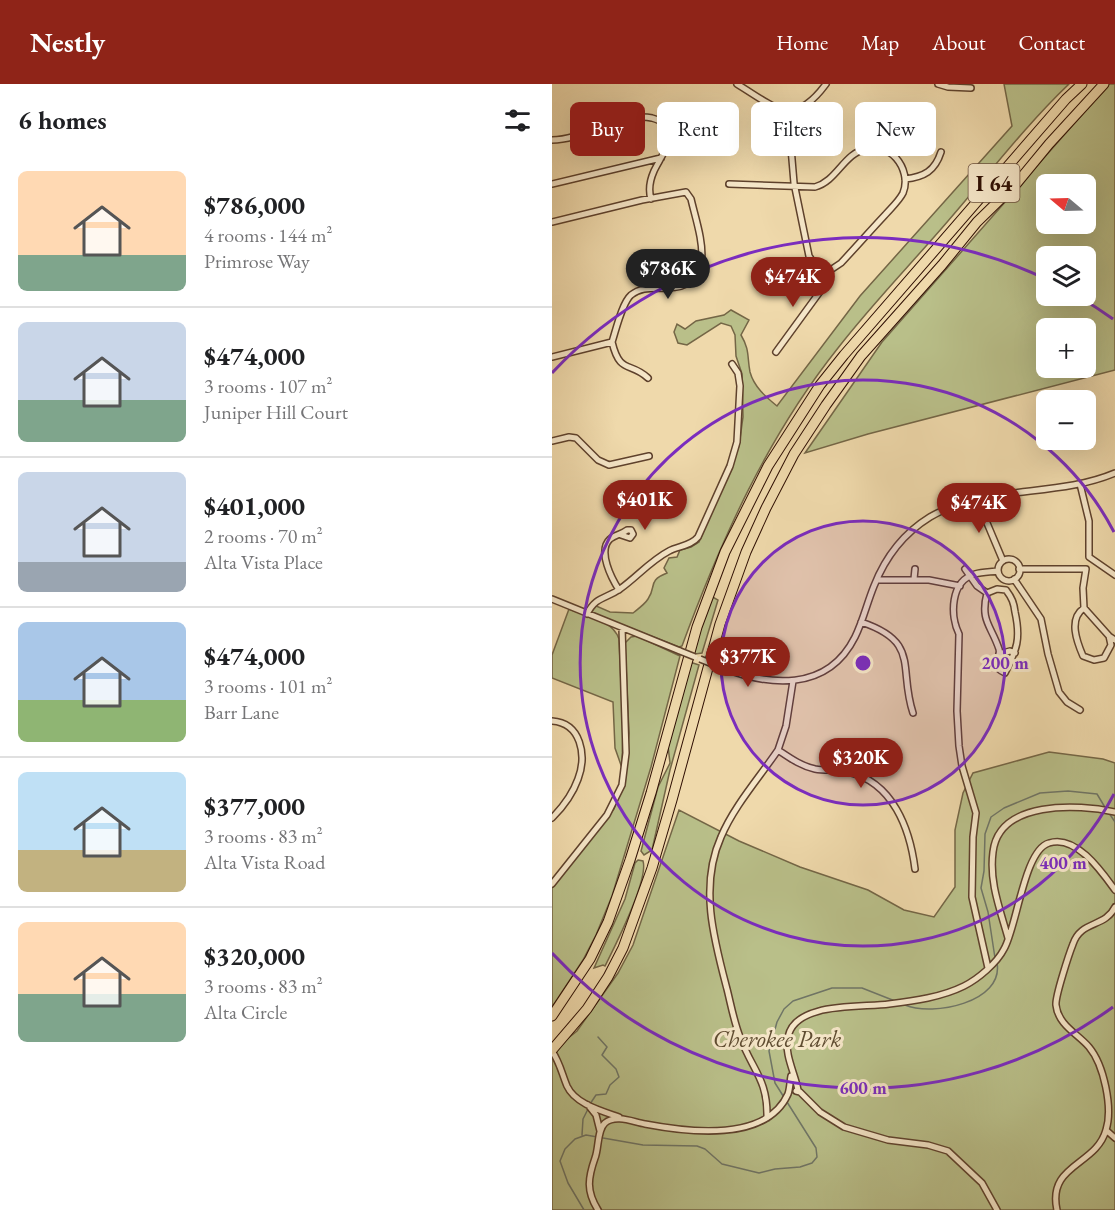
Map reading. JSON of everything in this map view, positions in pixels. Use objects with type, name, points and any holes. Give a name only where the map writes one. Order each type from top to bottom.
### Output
[{"type":"highway","name":"I 64","points":[[552,1016],[590,959],[608,922],[651,793],[697,627],[725,552],[768,466],[820,385],[873,319],[1066,99],[1082,84]]},
{"type":"highway","name":"I 64","points":[[552,1051],[598,993],[623,948],[652,868],[720,624],[746,552],[794,454],[861,356],[977,222],[1017,183],[1104,84]]},
{"type":"street","points":[[737,84],[766,102]]},
{"type":"street","points":[[810,102],[815,99],[826,84]]},
{"type":"street","points":[[938,84],[970,88]]},
{"type":"street","points":[[552,140],[572,138],[625,120],[651,118],[663,124],[670,136],[668,147],[651,179],[649,191],[651,198]]},
{"type":"street","points":[[729,184],[812,188],[821,186],[852,155],[871,148],[884,150],[895,157],[902,166],[905,179],[903,193],[841,263],[829,271],[827,282],[777,352]]},
{"type":"street","points":[[905,179],[923,176],[937,162],[941,152]]},
{"type":"street","points":[[792,156],[795,187],[809,256],[815,265],[829,271]]},
{"type":"street","points":[[552,184],[661,158]]},
{"type":"street","points":[[552,222],[651,198],[687,192],[691,199],[703,250],[700,269],[692,279],[681,286],[646,288],[631,295],[612,342],[619,361],[648,378]]},
{"type":"street","points":[[552,357],[612,342]]},
{"type":"street","points":[[587,614],[593,603],[619,590],[668,551],[695,541],[701,531],[730,466],[737,442],[740,386],[738,373],[732,364]]},
{"type":"street","points":[[552,441],[569,437],[576,438],[597,460],[609,465],[649,456]]},
{"type":"street","points":[[552,599],[720,667],[758,679],[793,681],[816,675],[832,665],[850,647],[884,565],[899,543],[920,524],[942,511],[980,499],[1080,484],[1115,473]]},
{"type":"street","points":[[1080,484],[1089,521],[1089,557],[1115,575]]},
{"type":"street","points":[[980,499],[1003,561]]},
{"type":"street","points":[[619,590],[612,578],[605,552],[609,540],[621,535]]},
{"type":"street","points":[[1012,560],[1017,563],[1019,569],[1014,579],[1005,580],[1000,577],[998,571],[1003,561],[1012,560]]},
{"type":"street","points":[[914,579],[915,569]]},
{"type":"street","points":[[965,569],[977,586],[987,592],[1006,590],[1012,598],[1019,636],[1015,653],[1005,673],[999,670],[996,665],[999,654],[1010,651],[1015,653]]},
{"type":"street","points":[[1019,569],[1086,569],[1083,588],[1084,608],[1112,638],[1104,658],[1094,660],[1083,656],[1076,638],[1076,622],[1080,611],[1084,608]]},
{"type":"street","points":[[989,967],[972,897],[973,837],[976,813],[962,766],[959,746],[959,634],[953,623],[952,609],[957,590],[969,576],[998,571]]},
{"type":"street","points":[[1014,579],[1041,619],[1059,692],[1067,702],[1080,710]]},
{"type":"street","points":[[877,580],[929,580],[960,586]]},
{"type":"street","points":[[987,592],[983,607],[999,654]]},
{"type":"street","points":[[861,622],[885,632],[901,648],[906,661],[909,700],[913,713]]},
{"type":"street","points":[[552,884],[607,815],[622,785],[626,753],[622,628]]},
{"type":"street","points":[[767,1118],[766,1095],[740,1037],[715,944],[710,896],[713,863],[720,838],[778,750],[786,726],[793,681]]},
{"type":"street","points":[[552,721],[565,723],[575,732],[580,741],[582,758],[580,773],[573,790],[552,818]]},
{"type":"street","points":[[778,750],[807,767],[850,772],[870,781],[882,790],[891,800],[905,826],[915,869]]},
{"type":"street","points":[[1009,939],[995,900],[993,852],[1000,832],[1012,821],[1040,810],[1083,807],[1115,812]]},
{"type":"street","points":[[997,1210],[982,1183],[948,1151],[928,1145],[888,1140],[844,1127],[820,1112],[798,1090],[792,1074],[787,1039],[797,1022],[812,1014],[838,1007],[888,1005],[941,995],[963,987],[1001,955],[1009,939],[1030,865],[1037,852],[1047,843],[1064,843],[1082,853],[1100,868],[1115,890]]},
{"type":"street","points":[[1057,1210],[1055,1195],[1061,1178],[1096,1148],[1106,1130],[1108,1101],[1098,1061],[1087,1045],[1061,1020],[1056,1008],[1056,999],[1076,938],[1082,929],[1109,916],[1115,907]]},
{"type":"street","points":[[552,1051],[570,1091],[587,1104],[596,1115],[600,1131],[599,1142],[588,1190],[598,1210]]},
{"type":"street","points":[[600,1131],[610,1120],[616,1119],[686,1130],[729,1130],[756,1124],[767,1118],[781,1104],[788,1092],[792,1074]]},
{"type":"street","points":[[788,1092],[798,1090]]},
{"type":"street","points":[[587,1104],[625,1120]]},
{"type":"street","points":[[1106,1130],[1115,1138]]},
{"type":"green space","points":[[1004,84],[1069,84],[1022,134],[864,315],[813,382],[789,417],[748,491],[713,567],[682,646],[679,647],[592,613],[594,605],[610,612],[633,613],[648,599],[655,581],[667,573],[664,568],[669,558],[677,557],[680,550],[699,542],[739,446],[743,417],[742,374],[736,356],[735,335],[731,326],[721,323],[687,345],[678,343],[674,332],[677,324],[685,329],[696,321],[724,315],[731,310],[749,320],[741,335],[747,349],[750,372],[757,387],[777,406],[860,296],[1012,126]]},
{"type":"green space","points":[[1109,84],[1115,84],[1115,370],[1096,375],[1096,318],[1036,318],[1036,378],[1084,378],[868,434],[805,453],[882,342]]},
{"type":"green space","points":[[711,596],[718,600],[702,653],[695,654],[693,652]]},
{"type":"green space","points":[[569,609],[605,623],[611,627],[619,639],[623,729],[622,768],[615,748],[613,702],[552,678],[552,655]]},
{"type":"green space","points":[[637,636],[680,656],[651,767],[612,896],[583,960],[552,1007],[552,888],[614,809],[625,780],[629,733],[625,643],[631,637]]},
{"type":"green space","points":[[690,662],[699,665],[670,770],[652,850],[644,855],[641,851],[658,787],[670,763],[668,746]]},
{"type":"green space","name":"Cherokee Park","points":[[1049,752],[1103,759],[1115,763],[1115,1210],[552,1210],[552,1051],[577,1031],[618,973],[633,945],[679,810],[739,841],[800,867],[868,890],[904,910],[934,917],[955,887],[955,830],[963,793],[973,773]]},
{"type":"green space","points":[[638,860],[643,861],[643,870],[641,883],[630,913],[605,966],[594,968],[625,899],[635,863]]},
{"type":"waterway","points":[[995,958],[988,912],[981,888],[985,834],[991,817],[1004,808],[1040,793],[1068,791],[1097,794],[1106,809]]},
{"type":"waterway","points":[[1109,813],[1115,822]]},
{"type":"waterway","points":[[905,1005],[932,1009],[964,1003],[978,997],[990,988],[996,976],[997,963]]},
{"type":"waterway","points":[[584,1210],[568,1183],[560,1161],[565,1149],[575,1139],[586,1135],[643,1145],[697,1146],[705,1149],[722,1164],[759,1173],[812,1163],[817,1157],[816,1148],[775,1083],[769,1051],[777,1022],[784,1009],[793,1001],[832,988],[862,988],[895,1001]]},
{"type":"waterway","points":[[590,1104],[596,1095],[606,1094],[610,1085],[619,1077],[616,1069],[602,1055],[607,1047],[598,1037]]},
{"type":"waterway","points":[[582,1135],[583,1119],[588,1109]]}]
